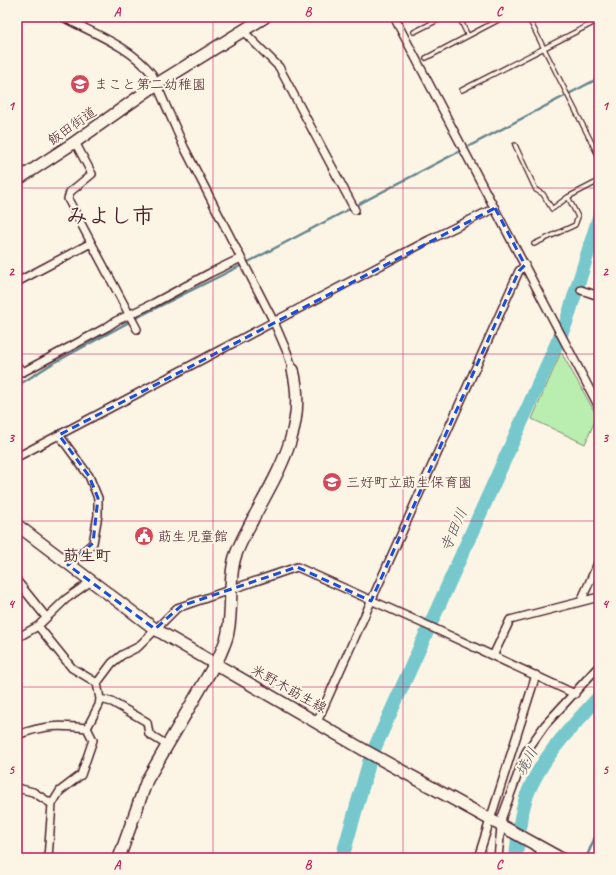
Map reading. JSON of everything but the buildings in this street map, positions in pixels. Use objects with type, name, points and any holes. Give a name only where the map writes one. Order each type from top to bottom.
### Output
[{"type":"main road","name":"飯田街道","points":[[17,180],[247,24],[265,17]]},
{"type":"main road","points":[[119,858],[144,788],[167,745],[224,647],[229,630],[232,567],[239,546],[284,460],[292,439],[297,406],[296,387],[292,370]]},
{"type":"main road","name":"米野木莇生線","points":[[17,525],[90,582],[154,629],[364,750],[489,819],[540,853],[560,858]]},
{"type":"street","points":[[63,17],[137,57],[152,74],[184,147],[274,322],[287,352],[292,370]]},
{"type":"street","points":[[394,17],[464,153],[495,208],[599,407]]},
{"type":"street","points":[[247,24],[246,34],[279,67],[355,210]]},
{"type":"street","points":[[75,142],[92,174],[70,192],[67,197],[136,329]]},
{"type":"street","points":[[17,458],[443,233],[495,208]]},
{"type":"street","points":[[17,282],[91,242]]},
{"type":"street","points":[[17,366],[23,372],[129,315],[241,258]]},
{"type":"street","points":[[317,722],[519,271],[525,265]]},
{"type":"street","points":[[581,290],[599,296]]},
{"type":"street","points":[[59,435],[89,476],[98,498],[98,514],[93,543],[68,565]]},
{"type":"street","points":[[581,601],[599,561]]},
{"type":"street","points":[[48,858],[52,804],[60,791],[81,775],[92,743],[87,728],[100,699],[97,682],[112,663],[122,655],[138,647],[154,629],[181,606],[230,592],[297,567],[371,601],[433,627],[575,694]]},
{"type":"street","points":[[17,581],[46,616]]},
{"type":"street","points":[[17,638],[38,626],[46,616],[90,582]]},
{"type":"street","points":[[493,656],[510,620],[599,597]]},
{"type":"street","points":[[38,626],[72,668],[97,682]]},
{"type":"street","points":[[498,858],[501,826],[516,775],[526,752],[545,725],[575,694],[599,666]]},
{"type":"street","points":[[478,858],[489,819],[536,675]]},
{"type":"street","points":[[100,699],[112,702],[147,722],[149,734],[167,745]]},
{"type":"street","points":[[17,735],[56,725],[87,728]]},
{"type":"street","points":[[17,788],[33,792],[52,804]]},
{"type":"lane","points":[[414,32],[444,17]]},
{"type":"lane","points":[[459,17],[468,36]]},
{"type":"lane","points":[[426,58],[504,17]]},
{"type":"lane","points":[[528,17],[599,157]]},
{"type":"lane","points":[[462,90],[599,20]]},
{"type":"lane","points":[[515,145],[536,190],[543,194],[552,209],[568,197],[599,181]]},
{"type":"lane","points":[[534,244],[575,225],[578,217],[568,197]]},
{"type":"highlighted area","points":[[495,208],[525,265],[519,271],[371,601],[297,567],[181,606],[155,629],[68,565],[93,543],[98,498],[89,476],[59,435]]},
{"type":"green space","points":[[561,352],[597,416],[585,444],[532,419]]},
{"type":"waterway","points":[[17,386],[50,365],[142,315],[256,258],[599,78]]},
{"type":"waterway","name":"寺田川","points":[[342,858],[371,756],[566,323],[599,217]]},
{"type":"waterway","name":"境川","points":[[516,858],[523,810],[533,781],[558,743],[599,697]]},
{"type":"waterway","points":[[586,858],[599,828]]},
{"type":"place","name":"まこと第二幼稚園","points":[[80,84]]},
{"type":"place","name":"三好町立莇生保育園","points":[[332,482]]},
{"type":"place","name":"莇生児童館","points":[[144,536]]},
{"type":"district","name":"みよし市","points":[[110,216]]},
{"type":"district","name":"莇生町","points":[[87,556]]}]
